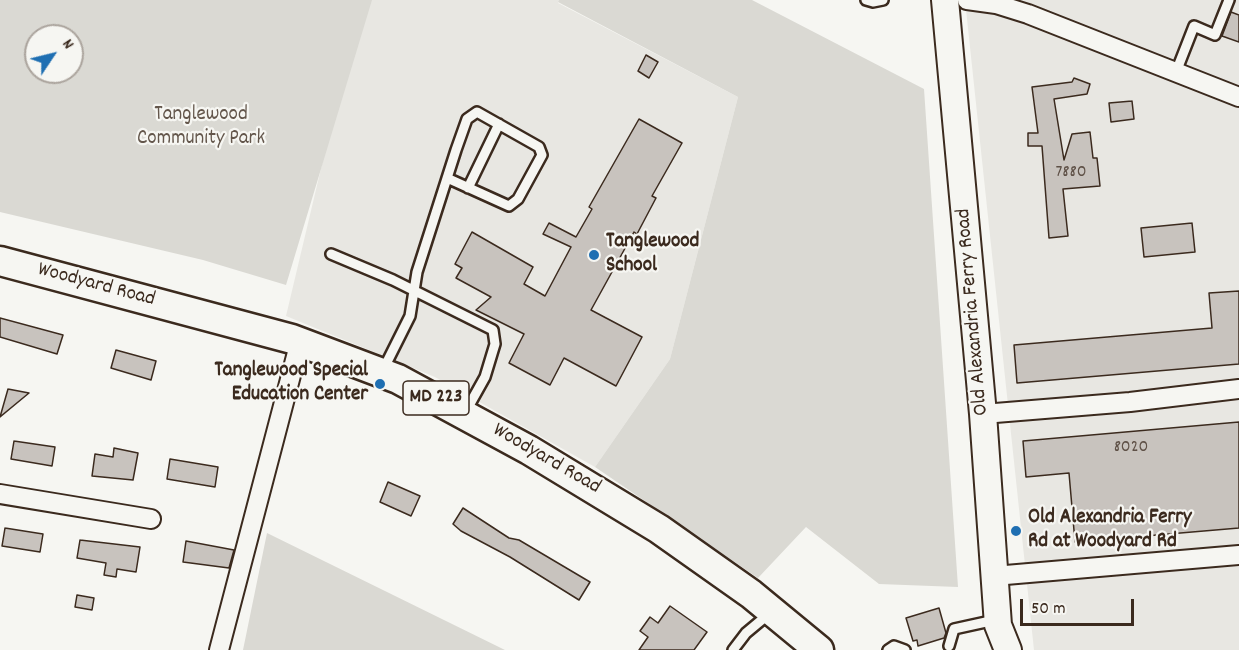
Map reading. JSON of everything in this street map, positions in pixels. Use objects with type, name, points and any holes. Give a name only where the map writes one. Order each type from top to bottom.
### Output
[{"type":"main road","name":"Old Alexandria Ferry Road","points":[[945,0],[983,414],[997,622],[1008,650]]},
{"type":"main road","name":"Woodyard Road","points":[[0,261],[300,341],[382,372],[465,413],[650,523],[704,559],[819,650]]},
{"type":"main road","name":"Old Alexandria Ferry Road","points":[[989,650],[997,622]]},
{"type":"street","points":[[967,0],[996,4],[1028,14],[1239,97]]},
{"type":"street","points":[[219,650],[300,341]]},
{"type":"street","points":[[983,414],[1130,402],[1239,389]]},
{"type":"street","points":[[0,494],[151,519]]},
{"type":"street","points":[[994,576],[1239,555]]},
{"type":"lane","points":[[1176,72],[1194,26],[1215,35],[1229,0]]},
{"type":"lane","points":[[382,372],[410,316],[417,272],[447,178],[467,119],[477,112],[539,147],[542,159],[518,199],[509,206],[447,178]]},
{"type":"lane","points":[[468,188],[499,124]]},
{"type":"lane","points":[[331,254],[414,290],[493,330],[495,345],[485,377],[465,413]]},
{"type":"lane","points":[[733,650],[746,633],[772,611]]},
{"type":"lane","points":[[949,646],[954,628],[997,622]]},
{"type":"lane","points":[[888,650],[894,646],[905,650]]},
{"type":"shaded area","points":[[361,0],[559,0],[558,3],[738,97],[670,359],[595,467],[435,377],[286,316]]},
{"type":"shaded area","points":[[965,0],[1239,0],[1239,650],[1034,650]]},
{"type":"green space","name":"Tanglewood Community Park","points":[[0,0],[372,0],[286,285],[203,260],[0,212]]},
{"type":"green space","points":[[559,0],[752,0],[924,89],[958,587],[879,584],[806,527],[758,578],[595,467],[670,359],[738,97],[558,2]]},
{"type":"green space","points":[[267,533],[505,650],[243,650]]},
{"type":"building","points":[[1231,12],[1239,15],[1239,42],[1222,36]]},
{"type":"building","points":[[646,55],[658,62],[649,78],[638,71]]},
{"type":"building","points":[[1074,78],[1090,84],[1087,94],[1054,99],[1064,160],[1072,134],[1090,132],[1093,158],[1097,158],[1100,186],[1063,189],[1068,236],[1049,238],[1042,146],[1028,146],[1028,133],[1038,133],[1032,87],[1072,82]]},
{"type":"building","points":[[1132,101],[1134,119],[1111,122],[1109,103]]},
{"type":"building","name":"Tanglewood School","points":[[639,119],[682,143],[652,196],[656,198],[637,234],[634,232],[591,310],[642,337],[616,386],[564,358],[550,385],[509,363],[524,334],[476,310],[491,297],[456,278],[462,268],[455,264],[472,232],[533,267],[524,284],[545,296],[571,247],[543,234],[549,223],[576,237],[592,209],[589,207]]},
{"type":"building","points":[[1192,223],[1195,252],[1144,257],[1141,228]]},
{"type":"building","points":[[1239,291],[1239,364],[1017,383],[1014,345],[1212,328],[1209,293]]},
{"type":"building","points":[[0,318],[63,335],[57,354],[0,337]]},
{"type":"building","points":[[116,350],[156,361],[151,380],[111,368]]},
{"type":"building","points":[[8,389],[29,393],[0,417]]},
{"type":"building","points":[[1239,422],[1239,528],[1075,542],[1069,473],[1026,477],[1023,441]]},
{"type":"building","points":[[14,441],[55,447],[52,466],[11,459]]},
{"type":"building","points":[[114,448],[138,453],[133,480],[92,476],[95,454],[113,457]]},
{"type":"building","points":[[170,459],[218,467],[215,487],[167,479]]},
{"type":"building","points":[[388,482],[420,496],[411,516],[380,502]]},
{"type":"building","points":[[463,508],[509,538],[519,540],[590,582],[579,600],[510,557],[461,531],[453,524]]},
{"type":"building","points":[[5,528],[43,534],[40,552],[2,546]]},
{"type":"building","points":[[80,540],[140,547],[136,572],[117,569],[116,577],[104,575],[106,563],[77,558]]},
{"type":"building","points":[[186,541],[234,550],[229,568],[183,562]]},
{"type":"building","points":[[77,595],[94,598],[92,610],[75,607]]},
{"type":"building","points":[[670,606],[707,632],[694,650],[639,650],[648,637],[640,631],[650,617],[658,623]]},
{"type":"building","points":[[939,608],[946,633],[944,638],[918,646],[917,640],[913,641],[906,618]]},
{"type":"place","name":"Tanglewood School","points":[[594,255]]},
{"type":"place","name":"Tanglewood Special Education Center","points":[[380,384]]},
{"type":"place","name":"Old Alexandria Ferry Rd at Woodyard Rd","points":[[1016,531]]}]
